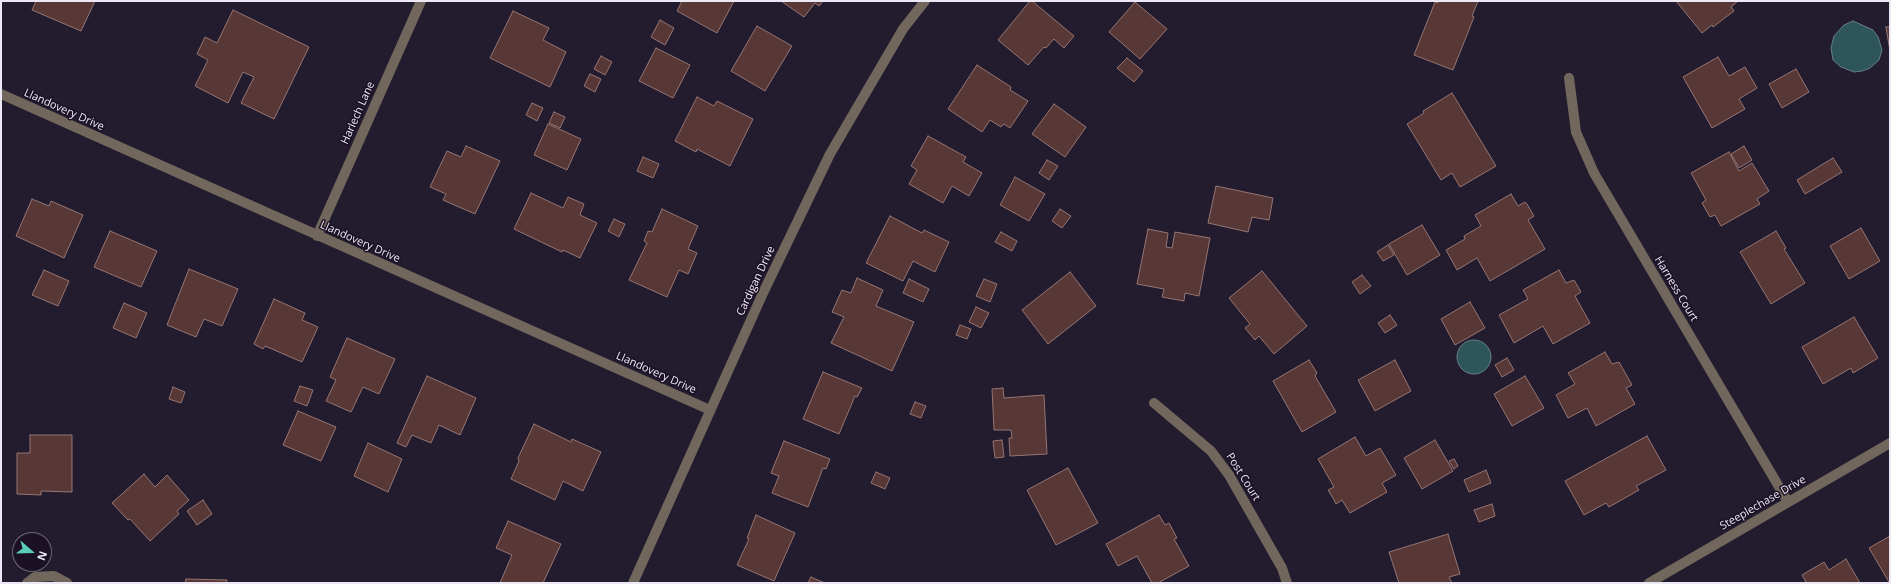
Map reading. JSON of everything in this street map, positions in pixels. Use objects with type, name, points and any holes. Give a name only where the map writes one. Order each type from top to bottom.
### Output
[{"type":"street","name":"Harlech Lane","points":[[317,236],[422,1]]},
{"type":"street","name":"Cardigan Drive","points":[[633,583],[763,293],[830,154],[903,29],[925,1]]},
{"type":"street","name":"Harness Court","points":[[1569,78],[1576,132],[1594,173],[1788,502]]},
{"type":"street","name":"Llandovery Drive","points":[[1,94],[710,410]]},
{"type":"street","name":"Post Court","points":[[1154,403],[1211,451],[1229,474],[1282,568],[1287,583]]},
{"type":"street","name":"Steeplechase Drive","points":[[1649,583],[1890,443]]},
{"type":"street","points":[[27,583],[35,577],[54,576],[67,583]]},
{"type":"shaded area","points":[[1853,21],[1873,30],[1878,37],[1882,50],[1879,60],[1870,68],[1854,72],[1841,67],[1833,60],[1831,48],[1834,36],[1844,25]]},
{"type":"shaded area","points":[[1474,340],[1486,345],[1491,357],[1486,369],[1474,374],[1462,369],[1457,357],[1462,345]]},
{"type":"building","points":[[36,1],[95,1],[81,31],[32,10]]},
{"type":"building","points":[[682,1],[734,1],[717,33],[677,11]]},
{"type":"building","points":[[781,1],[823,1],[819,6],[815,3],[804,17]]},
{"type":"building","points":[[1030,1],[1032,1],[1074,36],[1064,48],[1054,39],[1046,48],[1044,47],[1028,65],[998,40]]},
{"type":"building","points":[[1438,1],[1478,1],[1472,16],[1474,17],[1453,70],[1414,55],[1435,2],[1438,3]]},
{"type":"building","points":[[1676,1],[1738,1],[1731,7],[1734,11],[1713,27],[1712,25],[1702,33]]},
{"type":"building","points":[[1135,2],[1167,29],[1140,59],[1109,32]]},
{"type":"building","points":[[233,10],[309,47],[274,119],[241,103],[254,77],[243,72],[228,103],[195,86],[208,60],[197,54],[205,37],[217,43]]},
{"type":"building","points":[[513,11],[549,28],[543,40],[566,52],[550,87],[490,58]]},
{"type":"building","points":[[660,20],[674,28],[665,45],[651,37]]},
{"type":"building","points":[[757,26],[792,46],[765,91],[731,71]]},
{"type":"building","points":[[1886,27],[1890,27],[1890,51]]},
{"type":"building","points":[[656,48],[690,65],[673,98],[639,81]]},
{"type":"building","points":[[601,56],[612,62],[605,75],[594,69]]},
{"type":"building","points":[[1718,57],[1729,76],[1745,67],[1757,88],[1739,99],[1745,109],[1712,128],[1683,77]]},
{"type":"building","points":[[1127,58],[1143,71],[1134,82],[1117,68]]},
{"type":"building","points":[[977,65],[1011,87],[1010,90],[1028,101],[1010,128],[1004,124],[1001,127],[990,120],[982,132],[948,109]]},
{"type":"building","points":[[1796,69],[1809,92],[1782,108],[1769,84]]},
{"type":"building","points":[[590,74],[601,79],[595,92],[584,86]]},
{"type":"building","points":[[1452,93],[1496,166],[1460,187],[1452,173],[1441,180],[1407,124],[1424,113],[1423,111]]},
{"type":"building","points":[[697,97],[714,106],[717,101],[753,119],[730,166],[697,149],[696,152],[675,141]]},
{"type":"building","points":[[532,103],[543,108],[537,121],[526,115]]},
{"type":"building","points":[[1054,104],[1086,127],[1065,157],[1032,134]]},
{"type":"building","points":[[554,112],[565,117],[560,128],[549,123]]},
{"type":"building","points":[[548,124],[581,139],[567,170],[534,155]]},
{"type":"building","points":[[928,136],[966,157],[963,162],[982,173],[969,196],[952,186],[943,203],[909,184],[917,170],[911,166]]},
{"type":"building","points":[[466,146],[500,161],[475,214],[443,200],[446,194],[430,187],[447,151],[461,157]]},
{"type":"building","points":[[1744,146],[1752,160],[1739,168],[1731,154]]},
{"type":"building","points":[[1729,152],[1739,171],[1752,163],[1769,191],[1757,199],[1760,204],[1721,226],[1715,215],[1710,217],[1702,203],[1706,200],[1691,173]]},
{"type":"building","points":[[643,157],[659,164],[653,178],[637,171]]},
{"type":"building","points":[[1833,158],[1842,172],[1805,194],[1797,180]]},
{"type":"building","points":[[1047,160],[1058,166],[1049,180],[1039,173]]},
{"type":"building","points":[[1015,177],[1045,194],[1029,221],[1000,205]]},
{"type":"building","points":[[1216,186],[1273,198],[1269,220],[1252,217],[1248,232],[1208,223]]},
{"type":"building","points":[[531,193],[563,208],[568,197],[584,204],[580,215],[597,223],[580,258],[563,250],[562,252],[514,229]]},
{"type":"building","points":[[1511,194],[1518,206],[1525,202],[1527,204],[1534,216],[1528,220],[1545,249],[1490,281],[1477,258],[1457,270],[1446,250],[1465,239],[1464,236],[1481,226],[1475,215]]},
{"type":"building","points":[[32,199],[49,206],[51,201],[83,215],[64,258],[16,236]]},
{"type":"building","points":[[662,209],[698,226],[688,249],[697,253],[688,274],[679,270],[667,297],[629,280],[647,243],[644,241],[648,231],[652,232]]},
{"type":"building","points":[[1060,209],[1071,216],[1062,228],[1052,221]]},
{"type":"building","points":[[890,216],[922,233],[924,230],[949,242],[935,272],[913,261],[903,281],[866,263]]},
{"type":"building","points":[[614,219],[625,224],[619,237],[608,231]]},
{"type":"building","points":[[1422,225],[1440,255],[1407,275],[1389,244]]},
{"type":"building","points":[[1861,228],[1880,261],[1849,279],[1830,246]]},
{"type":"building","points":[[1148,229],[1168,233],[1166,247],[1172,248],[1175,232],[1210,238],[1199,296],[1185,293],[1184,301],[1162,297],[1164,289],[1137,284]]},
{"type":"building","points":[[110,231],[157,251],[141,287],[94,267]]},
{"type":"building","points":[[1776,231],[1786,248],[1784,249],[1805,283],[1771,304],[1740,252]]},
{"type":"building","points":[[1001,232],[1017,241],[1012,251],[995,242]]},
{"type":"building","points":[[1388,245],[1394,255],[1383,261],[1377,252]]},
{"type":"building","points":[[189,269],[238,289],[222,326],[204,319],[196,337],[167,325]]},
{"type":"building","points":[[44,270],[69,281],[58,306],[32,295]]},
{"type":"building","points":[[1559,270],[1566,283],[1574,280],[1581,292],[1575,296],[1590,323],[1553,344],[1543,326],[1514,343],[1499,315],[1528,299],[1523,290]]},
{"type":"building","points":[[1262,271],[1307,326],[1274,354],[1259,336],[1255,340],[1245,328],[1250,324],[1229,298]]},
{"type":"building","points":[[1070,272],[1096,306],[1048,344],[1022,310]]},
{"type":"building","points":[[1362,275],[1371,286],[1360,294],[1352,282]]},
{"type":"building","points":[[857,278],[883,290],[876,306],[914,322],[892,371],[831,343],[844,317],[832,312],[842,290],[851,293]]},
{"type":"building","points":[[909,279],[929,289],[923,302],[903,293]]},
{"type":"building","points":[[984,279],[997,284],[990,302],[976,296]]},
{"type":"building","points":[[274,299],[305,313],[302,320],[318,327],[302,362],[265,346],[263,349],[254,344]]},
{"type":"building","points":[[1470,302],[1485,328],[1455,345],[1441,319]]},
{"type":"building","points":[[124,303],[147,313],[136,338],[113,328]]},
{"type":"building","points":[[976,307],[989,313],[981,328],[969,322]]},
{"type":"building","points":[[1390,315],[1397,325],[1385,333],[1378,323]]},
{"type":"building","points":[[1854,317],[1878,358],[1853,373],[1851,368],[1823,384],[1802,347]]},
{"type":"building","points":[[960,325],[971,329],[967,339],[956,335]]},
{"type":"building","points":[[347,338],[395,359],[379,394],[363,387],[351,412],[326,401],[336,380],[330,377]]},
{"type":"building","points":[[1605,352],[1612,364],[1619,362],[1632,385],[1626,388],[1635,404],[1596,426],[1587,408],[1568,418],[1556,395],[1575,384],[1568,373]]},
{"type":"building","points":[[1507,358],[1514,370],[1502,377],[1495,365]]},
{"type":"building","points":[[1309,360],[1317,373],[1315,376],[1336,412],[1302,432],[1273,381]]},
{"type":"building","points":[[1395,360],[1411,391],[1375,411],[1358,380]]},
{"type":"building","points":[[823,372],[862,388],[857,397],[855,396],[839,434],[803,419]]},
{"type":"building","points":[[427,376],[476,398],[460,435],[439,425],[431,443],[412,435],[406,447],[397,443]]},
{"type":"building","points":[[1525,376],[1544,408],[1512,426],[1494,394]]},
{"type":"building","points":[[300,386],[313,390],[307,406],[294,401]]},
{"type":"building","points":[[173,387],[185,392],[181,403],[169,399]]},
{"type":"building","points":[[1003,388],[1004,398],[1044,395],[1047,454],[1010,456],[1009,438],[1012,438],[1011,430],[994,430],[992,389]]},
{"type":"building","points":[[915,402],[926,406],[921,418],[910,414]]},
{"type":"building","points":[[298,411],[336,427],[321,461],[283,445]]},
{"type":"building","points":[[534,424],[571,442],[572,439],[601,452],[583,491],[563,481],[555,500],[511,479],[519,461],[518,458]]},
{"type":"building","points":[[30,435],[72,435],[72,492],[41,491],[41,495],[17,494],[17,453],[30,453]]},
{"type":"building","points":[[1647,436],[1666,470],[1636,486],[1639,490],[1609,507],[1606,503],[1584,515],[1565,481]]},
{"type":"building","points":[[1355,437],[1366,456],[1380,448],[1396,475],[1382,483],[1387,492],[1350,513],[1342,500],[1336,504],[1328,490],[1334,487],[1318,459]]},
{"type":"building","points":[[1002,440],[1004,457],[995,458],[993,441]]},
{"type":"building","points":[[1435,440],[1453,471],[1422,489],[1404,458]]},
{"type":"building","points":[[784,441],[830,459],[826,469],[823,468],[808,507],[772,493],[779,476],[771,473]]},
{"type":"building","points":[[368,443],[402,459],[388,492],[354,476]]},
{"type":"building","points":[[1454,459],[1458,466],[1454,469],[1449,461]]},
{"type":"building","points":[[1068,468],[1098,523],[1056,545],[1027,490]]},
{"type":"building","points":[[1486,470],[1491,483],[1469,492],[1464,480]]},
{"type":"building","points":[[876,472],[890,478],[885,489],[871,483]]},
{"type":"building","points":[[144,474],[155,487],[167,475],[189,500],[177,511],[179,514],[150,541],[130,519],[128,520],[112,503]]},
{"type":"building","points":[[203,500],[212,514],[197,525],[187,511]]},
{"type":"building","points":[[1492,504],[1495,516],[1479,522],[1474,510]]},
{"type":"building","points":[[756,515],[795,533],[774,581],[737,565],[749,539],[747,538]]},
{"type":"building","points":[[1159,515],[1165,525],[1169,523],[1177,538],[1174,539],[1189,566],[1158,583],[1152,583],[1137,556],[1118,566],[1106,544]]},
{"type":"building","points":[[508,521],[561,544],[543,583],[500,583],[512,555],[496,548]]},
{"type":"building","points":[[1448,534],[1460,574],[1449,577],[1452,583],[1399,583],[1389,552]]},
{"type":"building","points":[[1890,536],[1890,581],[1889,582],[1869,548]]},
{"type":"building","points":[[1846,559],[1860,583],[1805,583],[1806,582],[1802,575],[1824,562],[1829,570]]},
{"type":"building","points":[[811,577],[813,578],[825,583],[808,583]]},
{"type":"building","points":[[186,579],[227,580],[226,583],[185,583]]}]
